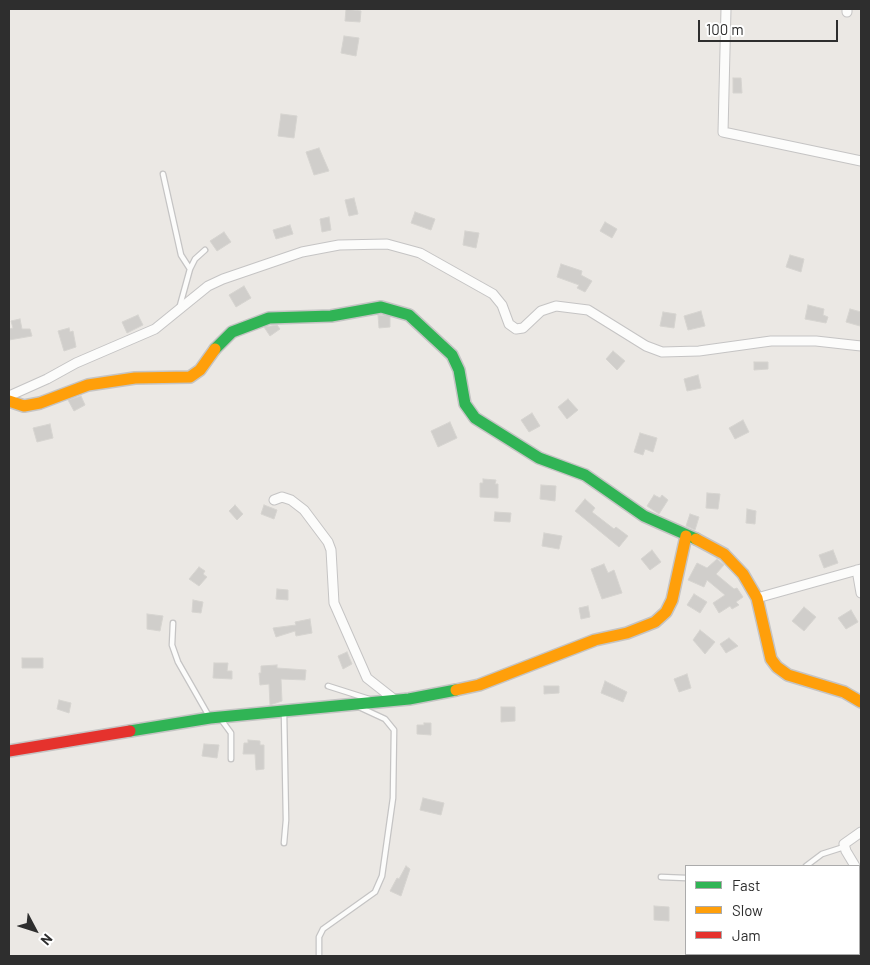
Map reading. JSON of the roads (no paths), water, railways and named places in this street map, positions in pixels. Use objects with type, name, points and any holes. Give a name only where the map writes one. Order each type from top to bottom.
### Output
[{"type":"street","points":[[726,9],[723,132],[861,161]]},
{"type":"street","points":[[9,396],[47,379],[76,362],[149,333],[208,286],[239,272],[321,248],[387,244],[420,253],[493,294],[502,305],[509,324],[516,329],[523,328],[541,311],[556,306],[588,310],[646,346],[662,352],[699,351],[771,341],[816,341],[861,346]]},
{"type":"street","points":[[9,401],[24,406],[40,403],[88,385],[111,381],[135,378],[190,378],[200,370],[219,344],[232,332],[249,324],[270,318],[331,316],[381,307],[408,315],[421,324],[452,355],[458,370],[465,404],[475,418],[539,458],[585,475],[644,516],[708,544],[730,560],[743,574],[757,598],[771,659],[777,667],[788,675],[844,692],[861,702]]},
{"type":"street","points":[[274,500],[282,497],[291,500],[304,510],[328,542],[331,550],[334,603],[367,678],[394,700]]},
{"type":"street","points":[[9,751],[214,718],[394,700],[442,694],[479,685],[595,640],[627,633],[655,622],[666,612],[672,600],[686,536]]},
{"type":"street","points":[[757,598],[859,570],[861,593]]},
{"type":"street","points":[[854,865],[844,847],[846,840],[861,832]]},
{"type":"lane","points":[[163,174],[181,255],[190,269]]},
{"type":"lane","points":[[179,311],[190,269],[195,259],[205,250]]},
{"type":"lane","points":[[173,624],[172,645],[178,662],[214,718],[231,733],[231,758]]},
{"type":"lane","points":[[328,686],[375,701]]},
{"type":"lane","points":[[319,956],[319,937],[323,929],[375,892],[379,886],[393,798],[394,730],[385,719],[354,703]]},
{"type":"lane","points":[[284,710],[286,820],[284,843]]},
{"type":"lane","points":[[807,865],[822,854],[844,847]]},
{"type":"lane","points":[[661,877],[685,878]]}]
